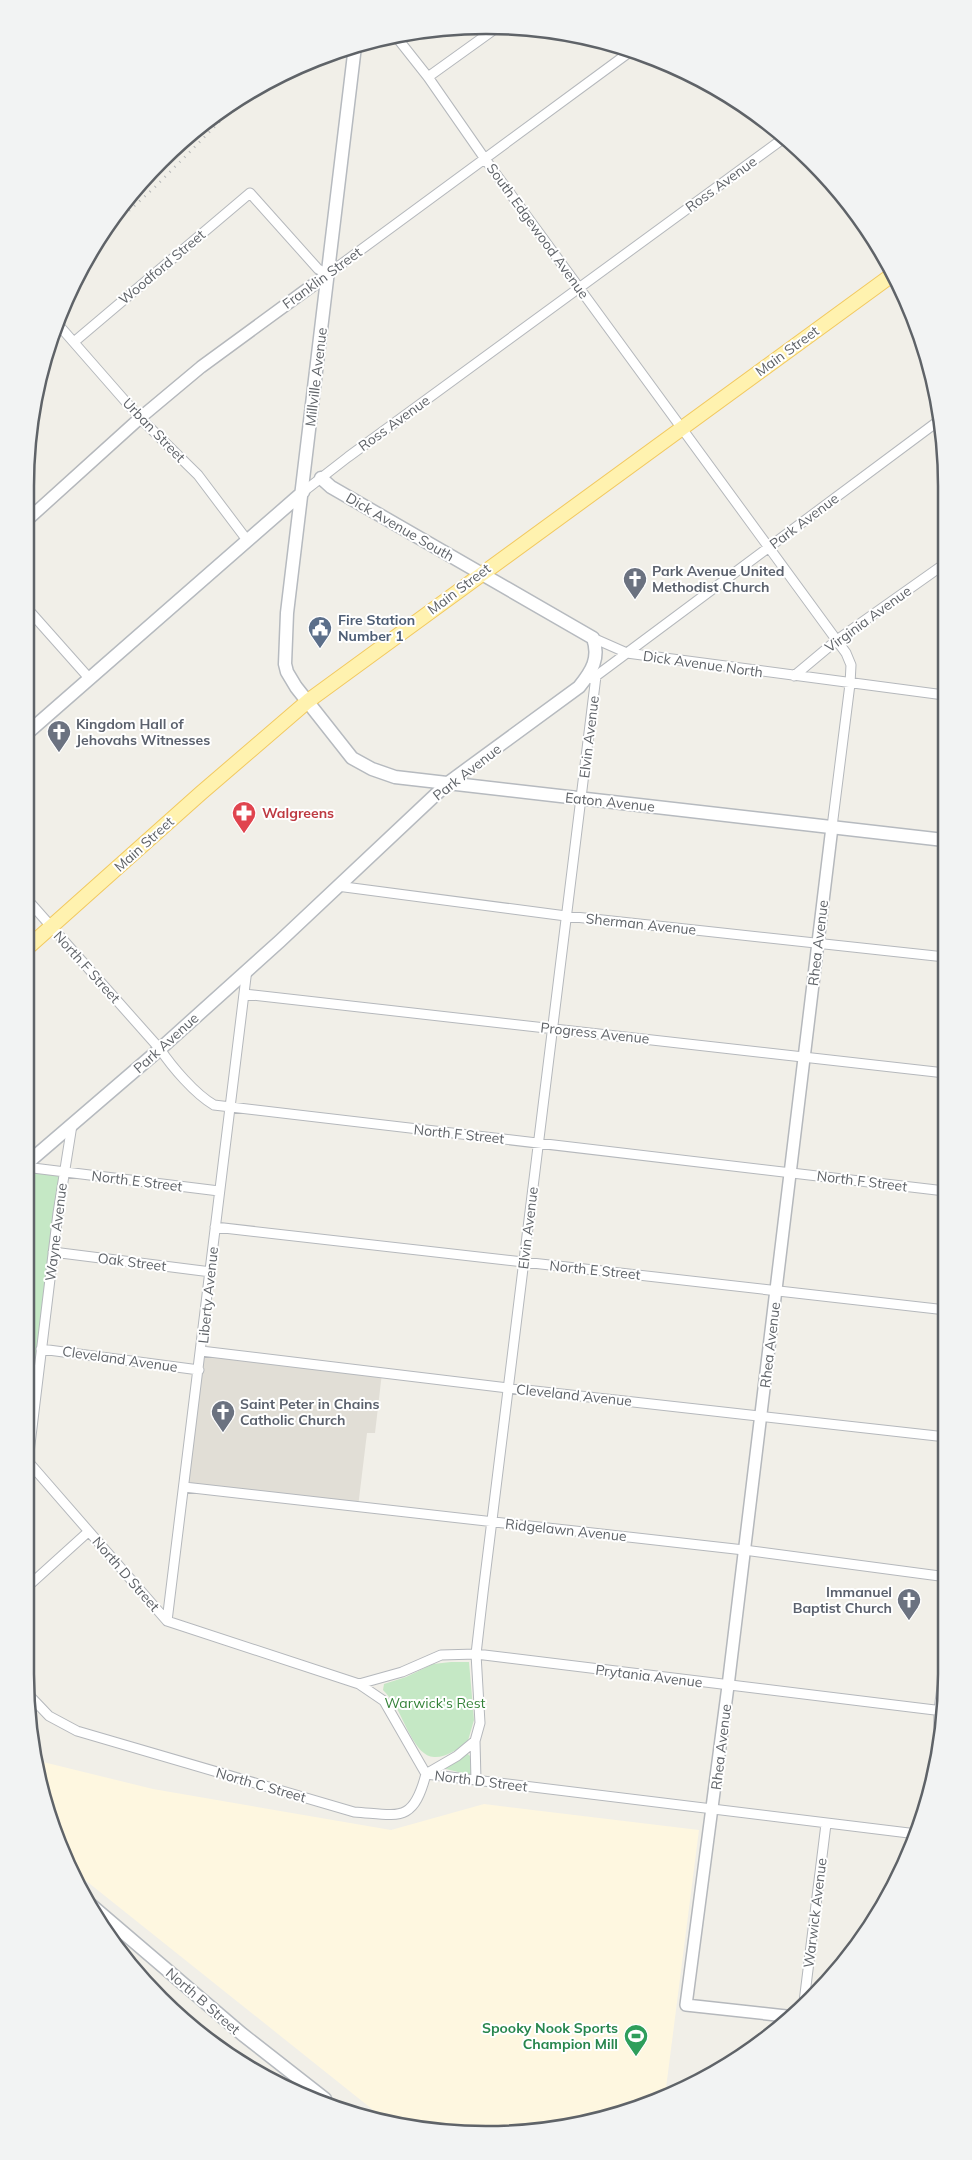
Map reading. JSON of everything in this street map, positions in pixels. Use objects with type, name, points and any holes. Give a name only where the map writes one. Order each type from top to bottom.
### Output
[{"type":"main road","name":"Millville Avenue","points":[[308,701],[287,672],[284,657],[287,612],[303,492],[354,54]]},
{"type":"main road","name":"Main Street","points":[[34,942],[201,793],[308,701],[888,278]]},
{"type":"main road","name":"Dick Avenue South","points":[[322,478],[331,487],[481,573]]},
{"type":"main road","name":"Ross Avenue","points":[[34,727],[303,492]]},
{"type":"main road","name":"Dick Avenue North","points":[[481,573],[593,638]]},
{"type":"main road","points":[[579,687],[591,672],[595,662],[597,649],[593,638]]},
{"type":"main road","name":"Park Avenue","points":[[34,1158],[160,1048],[448,783],[579,687]]},
{"type":"main road","name":"Eaton Avenue","points":[[308,701],[352,758],[383,774],[395,777],[938,839]]},
{"type":"main road","name":"North B Street","points":[[105,1917],[242,2034],[317,2093]]},
{"type":"street","points":[[428,77],[488,34]]},
{"type":"street","name":"South Edgewood Avenue","points":[[400,42],[428,77],[485,159],[769,547]]},
{"type":"street","name":"Franklin Street","points":[[34,514],[140,418],[201,367],[624,56]]},
{"type":"street","name":"Ross Avenue","points":[[303,492],[779,142]]},
{"type":"street","name":"Woodford Street","points":[[74,342],[250,193],[318,269],[328,274]]},
{"type":"street","name":"Urban Street","points":[[62,329],[140,418],[198,475],[247,540]]},
{"type":"street","name":"Park Avenue","points":[[579,687],[934,424]]},
{"type":"street","name":"Rhea Avenue","points":[[769,547],[846,653],[851,665],[850,684],[728,1686],[686,2005],[782,2016]]},
{"type":"street","name":"Virginia Avenue","points":[[794,676],[837,640],[938,569]]},
{"type":"street","points":[[34,616],[89,678]]},
{"type":"street","name":"Dick Avenue North","points":[[593,638],[627,653],[938,694]]},
{"type":"street","name":"Elvin Avenue","points":[[476,1780],[475,1741],[480,1723],[476,1654],[596,676]]},
{"type":"street","name":"Sherman Avenue","points":[[337,886],[566,916],[938,956]]},
{"type":"street","name":"North F Street","points":[[34,908],[160,1048],[166,1058],[205,1100],[214,1105],[938,1190]]},
{"type":"street","name":"Liberty Avenue","points":[[167,1621],[202,1351],[219,1191],[247,969]]},
{"type":"street","name":"Progress Avenue","points":[[244,994],[938,1072]]},
{"type":"street","name":"Wayne Avenue","points":[[34,1403],[53,1252],[72,1125]]},
{"type":"street","name":"North E Street","points":[[34,1167],[219,1191]]},
{"type":"street","name":"North E Street","points":[[215,1227],[938,1309]]},
{"type":"street","name":"Oak Street","points":[[53,1252],[211,1272]]},
{"type":"street","name":"Cleveland Avenue","points":[[41,1349],[199,1370]]},
{"type":"street","name":"Cleveland Avenue","points":[[202,1351],[508,1388],[938,1436]]},
{"type":"street","points":[[34,1374],[38,1370]]},
{"type":"street","name":"North D Street","points":[[34,1468],[167,1621],[359,1684],[384,1701],[426,1774],[909,1833]]},
{"type":"street","name":"Ridgelawn Avenue","points":[[184,1487],[744,1550],[938,1576]]},
{"type":"street","points":[[34,1581],[88,1532]]},
{"type":"street","name":"Prytania Avenue","points":[[359,1684],[402,1672],[441,1655],[476,1654],[936,1710]]},
{"type":"street","name":"North C Street","points":[[35,1701],[49,1716],[77,1731],[354,1812],[388,1815],[404,1813],[413,1807],[420,1796],[426,1774]]},
{"type":"street","points":[[426,1774],[457,1756],[475,1741]]},
{"type":"street","name":"Warwick Avenue","points":[[805,1995],[826,1824]]},
{"type":"shaded area","points":[[201,1351],[382,1373],[375,1433],[367,1433],[358,1507],[184,1487]]},
{"type":"shaded area","points":[[42,1762],[153,1789],[391,1830],[484,1804],[699,1830],[666,2089],[603,2111],[574,2118],[516,2125],[456,2125],[398,2118],[377,2113],[82,1877],[58,1819]]},
{"type":"green space","points":[[34,1168],[64,1172],[38,1370],[34,1374]]},
{"type":"green space","name":"Warwick's Rest","points":[[469,1662],[474,1720],[467,1744],[447,1755],[434,1757],[427,1755],[415,1743],[397,1708],[383,1690],[384,1684],[406,1677],[433,1664]]},
{"type":"green space","points":[[467,1753],[470,1756],[472,1771],[470,1775],[446,1769],[446,1766]]},
{"type":"railway","points":[[124,215],[222,119]]},
{"type":"place","name":"Park Avenue United Methodist Church","points":[[635,600]]},
{"type":"place","name":"Fire Station Number 1","points":[[320,649]]},
{"type":"place","name":"Kingdom Hall of Jehovahs Witnesses","points":[[59,753]]},
{"type":"place","name":"Walgreens","points":[[244,834]]},
{"type":"place","name":"Saint Peter in Chains Catholic Church","points":[[223,1433]]},
{"type":"place","name":"Immanuel Baptist Church","points":[[909,1621]]},
{"type":"place","name":"Spooky Nook Sports Champion Mill","points":[[636,2057]]}]
